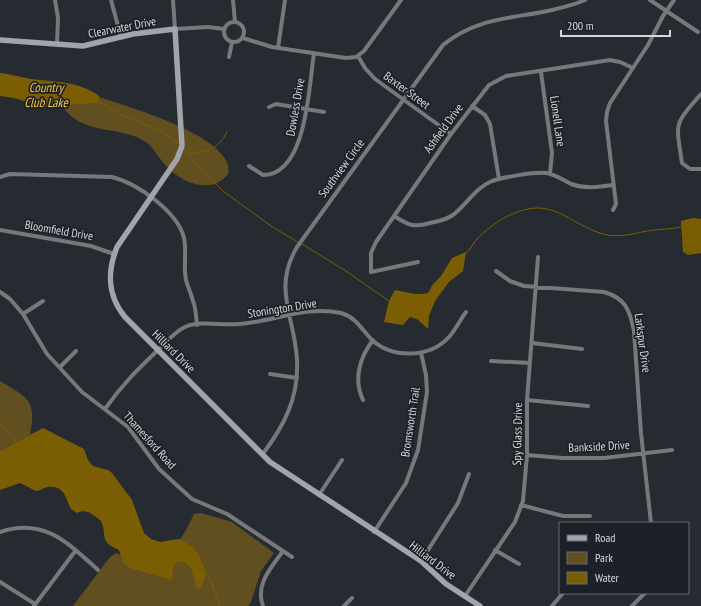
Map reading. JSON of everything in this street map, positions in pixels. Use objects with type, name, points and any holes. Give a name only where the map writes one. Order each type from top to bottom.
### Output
[{"type":"street","points":[[55,0],[58,18],[57,44]]},
{"type":"street","points":[[111,0],[121,37]]},
{"type":"street","name":"Hilliard Drive","points":[[173,0],[182,146],[177,160],[117,247],[114,254],[110,277],[114,302],[125,317],[262,455],[277,468],[421,561],[446,584],[480,606]]},
{"type":"street","points":[[233,0],[235,22]]},
{"type":"street","points":[[278,48],[285,0]]},
{"type":"street","points":[[243,38],[257,44],[278,48],[346,58],[358,56],[364,51],[401,0]]},
{"type":"street","name":"Southview Circle","points":[[262,455],[277,436],[289,414],[297,378],[297,358],[288,315],[285,282],[293,253],[440,49],[466,30],[487,21],[546,11],[576,4],[585,0]]},
{"type":"street","points":[[650,0],[698,32]]},
{"type":"street","points":[[613,210],[616,204],[606,122],[607,112],[610,103],[648,45],[666,11],[674,0]]},
{"type":"street","points":[[235,22],[244,28],[243,38],[238,42],[232,42],[226,39],[224,29],[228,23],[235,22]]},
{"type":"street","name":"Clearwater Drive","points":[[0,40],[88,46],[146,32],[208,27],[224,29]]},
{"type":"street","points":[[229,57],[232,42]]},
{"type":"street","name":"Dowless Drive","points":[[249,166],[253,170],[263,175],[270,175],[281,170],[299,143],[314,53]]},
{"type":"street","name":"Baxter Street","points":[[358,56],[370,74],[450,134]]},
{"type":"street","name":"Ashfield Drive","points":[[418,262],[371,272],[370,261],[373,248],[450,134],[485,89],[497,80],[506,76],[541,72],[610,60],[620,62],[633,68]]},
{"type":"street","name":"Lionell Lane","points":[[541,72],[552,153],[550,174]]},
{"type":"street","points":[[701,94],[681,117],[677,128],[684,166],[690,169],[701,169]]},
{"type":"street","points":[[270,107],[276,104],[324,112]]},
{"type":"street","points":[[472,106],[485,115],[490,124],[499,179]]},
{"type":"street","points":[[394,216],[412,226],[420,226],[443,220],[456,212],[480,188],[499,179],[537,173],[550,174],[583,187],[613,185]]},
{"type":"street","points":[[0,176],[10,174],[107,176],[126,182],[150,198],[171,214],[182,231],[185,246],[186,282],[193,301],[197,324]]},
{"type":"street","name":"Bloomfield Drive","points":[[0,230],[91,246],[114,254]]},
{"type":"street","name":"Spy Glass Drive","points":[[465,596],[515,522],[522,505],[527,455],[527,400],[538,257]]},
{"type":"street","name":"Larkspur Drive","points":[[496,271],[517,284],[536,287],[604,292],[613,295],[627,306],[631,315],[634,331],[650,522]]},
{"type":"street","name":"Thamesford Road","points":[[0,292],[10,299],[23,314],[41,346],[82,392],[128,427],[159,469],[192,499],[227,514],[292,557]]},
{"type":"street","points":[[23,314],[43,301]]},
{"type":"street","name":"Stonington Drive","points":[[105,409],[127,380],[158,350],[185,327],[197,324],[240,324],[313,311],[345,314],[354,320],[373,340],[382,347],[406,354],[421,353],[444,342],[466,312]]},
{"type":"street","points":[[362,400],[358,386],[360,363],[364,353],[373,340]]},
{"type":"street","points":[[532,343],[582,349]]},
{"type":"street","points":[[60,367],[76,351]]},
{"type":"street","name":"Bromsworth Trail","points":[[374,532],[406,482],[418,450],[426,392],[426,376],[421,353]]},
{"type":"street","points":[[491,361],[530,363]]},
{"type":"street","points":[[270,374],[297,378]]},
{"type":"street","points":[[527,400],[588,406]]},
{"type":"street","name":"Bankside Drive","points":[[527,455],[591,458],[672,450]]},
{"type":"street","points":[[319,496],[342,460]]},
{"type":"street","points":[[421,561],[458,503],[468,474]]},
{"type":"street","points":[[522,505],[557,515],[590,516]]},
{"type":"street","points":[[0,532],[15,528],[39,528],[55,535],[76,550],[98,570]]},
{"type":"street","points":[[0,582],[35,605],[76,550]]},
{"type":"street","points":[[495,550],[519,564]]},
{"type":"street","points":[[263,606],[260,599],[261,584],[283,551]]},
{"type":"street","points":[[552,606],[562,594]]},
{"type":"street","points":[[632,606],[644,594]]},
{"type":"street","points":[[344,606],[352,598]]},
{"type":"green space","points":[[99,97],[151,114],[191,132],[208,142],[221,153],[228,166],[228,174],[221,181],[212,184],[194,184],[176,175],[168,168],[146,142],[124,133],[102,129],[80,122],[71,116],[62,106],[92,103]]},
{"type":"green space","points":[[0,381],[24,396],[28,401],[31,407],[32,423],[30,435],[0,451]]},
{"type":"green space","points":[[201,513],[232,522],[274,553],[261,571],[251,602],[248,606],[73,606],[110,557],[116,553],[126,557],[175,548],[194,514]]},
{"type":"water","name":"Country Club Lake","points":[[0,73],[83,87],[99,96],[99,100],[97,103],[44,107],[14,98],[0,96]]},
{"type":"water","points":[[693,218],[701,219],[701,253],[688,255],[683,252],[681,221]]},
{"type":"water","points":[[466,252],[463,271],[449,282],[435,301],[429,316],[428,329],[417,319],[410,317],[403,325],[384,322],[389,301],[395,290],[416,294],[428,293],[452,258]]},
{"type":"water","points":[[43,428],[84,449],[88,460],[93,466],[108,470],[112,473],[132,500],[144,533],[151,539],[160,542],[179,539],[193,547],[200,557],[206,573],[201,589],[197,588],[192,570],[189,566],[182,562],[177,562],[173,568],[172,580],[130,568],[123,563],[119,550],[112,547],[106,541],[101,521],[90,513],[84,511],[77,513],[71,509],[64,494],[58,488],[48,487],[36,491],[20,483],[0,490],[0,451]]},
{"type":"waterway","points":[[98,101],[122,115],[160,130],[179,144]]},
{"type":"waterway","points":[[189,153],[212,149],[224,138],[227,132]]},
{"type":"waterway","points":[[183,148],[202,171],[223,191],[271,226],[299,243]]},
{"type":"waterway","points":[[465,254],[476,240],[501,220],[510,215],[537,208],[549,209],[590,229],[603,234],[616,236],[681,227]]},
{"type":"waterway","points":[[302,244],[346,271],[389,301]]},
{"type":"waterway","points":[[0,424],[16,442]]},
{"type":"waterway","points":[[206,573],[209,576],[220,606]]}]
